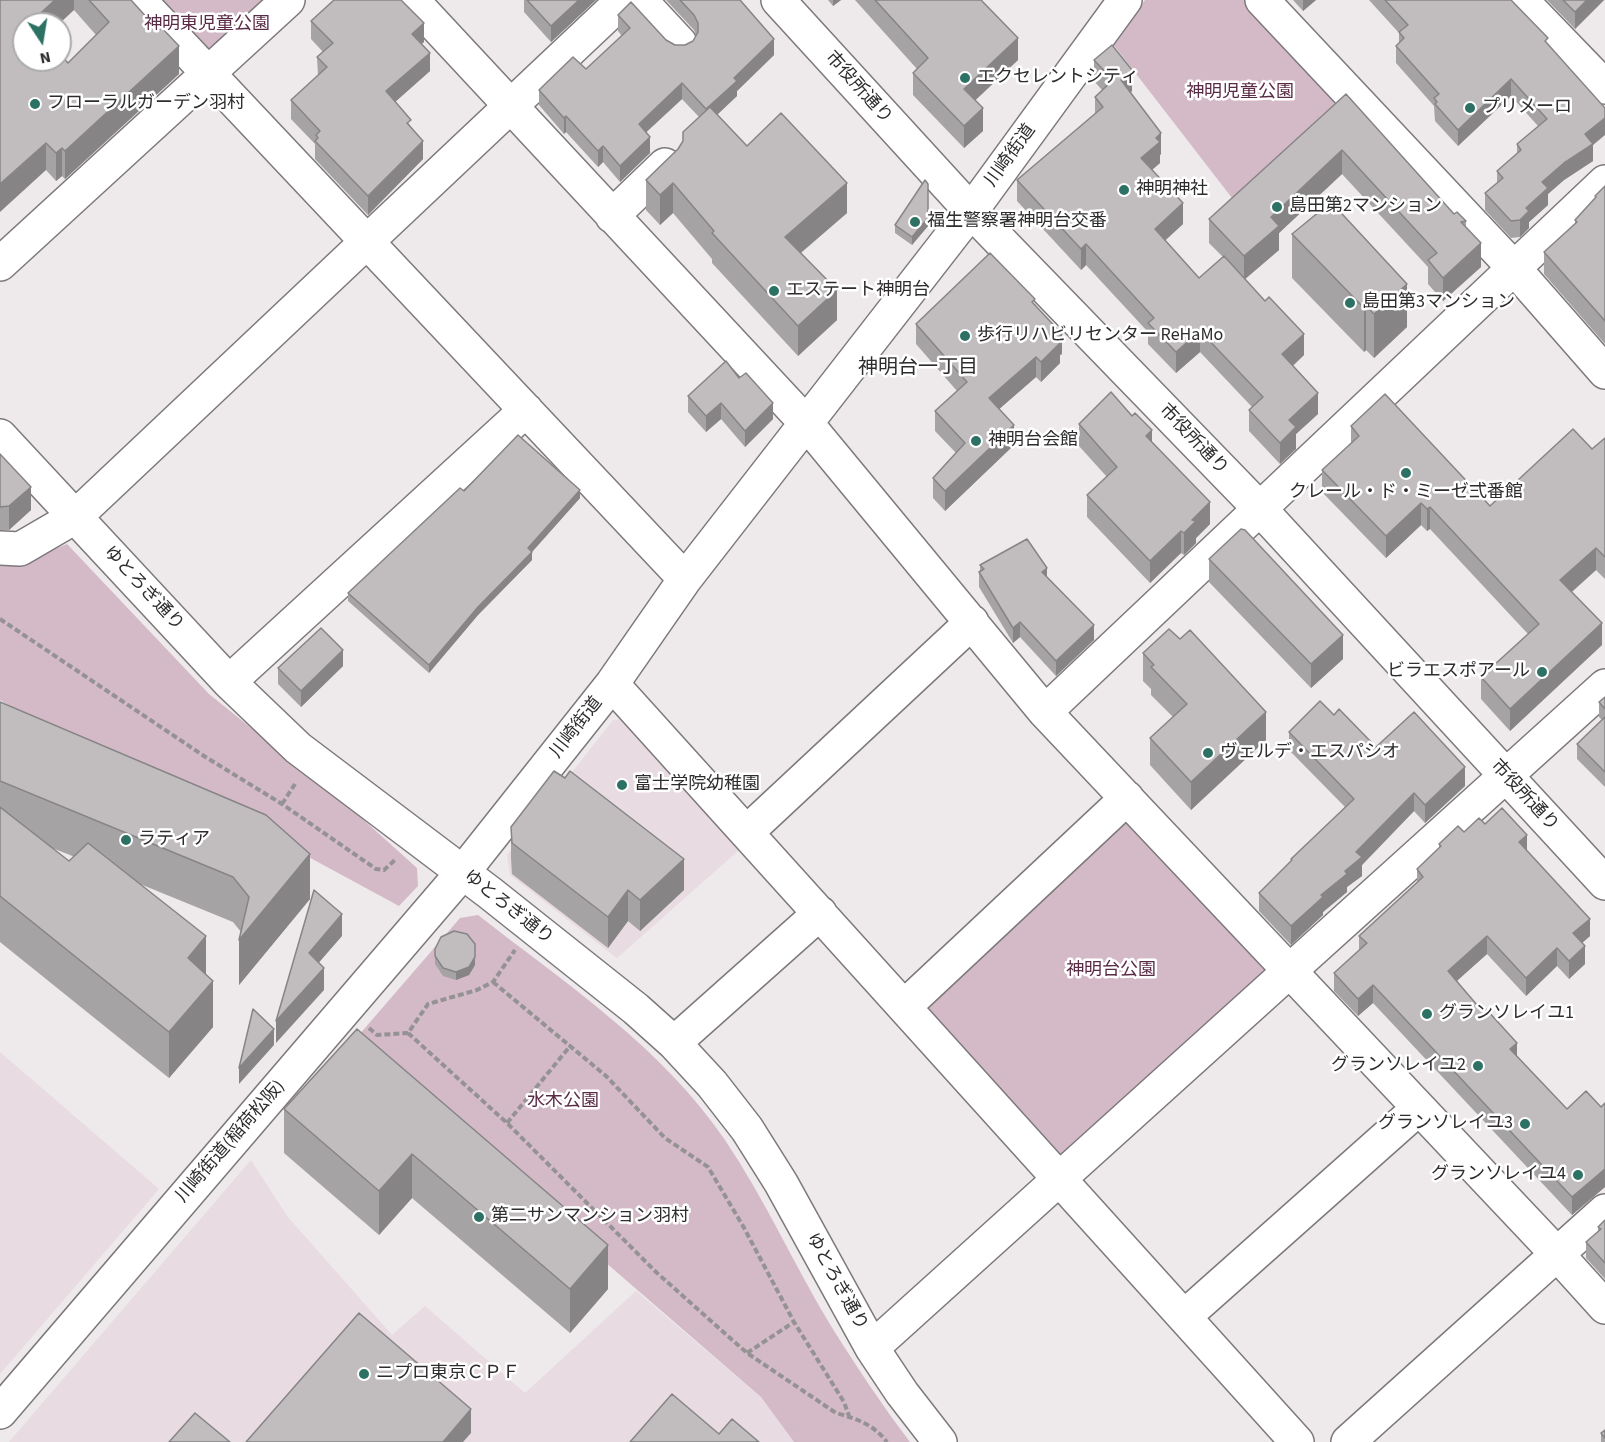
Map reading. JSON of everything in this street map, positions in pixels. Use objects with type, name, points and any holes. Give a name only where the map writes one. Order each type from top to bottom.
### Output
[{"type":"street","points":[[139,0],[685,579]]},
{"type":"street","points":[[0,264],[288,0]]},
{"type":"street","points":[[412,0],[807,424],[1045,712],[1605,1307]]},
{"type":"street","points":[[0,548],[21,549],[75,517],[623,0]]},
{"type":"street","points":[[640,0],[680,43]]},
{"type":"street","name":"市役所通り","points":[[778,0],[970,211],[1260,509],[1605,883]]},
{"type":"street","name":"川崎街道","points":[[463,872],[612,684],[685,579],[970,211],[1125,0]]},
{"type":"street","points":[[1262,0],[1513,267],[1605,372]]},
{"type":"street","points":[[1521,0],[1605,87]]},
{"type":"street","points":[[612,216],[665,165]]},
{"type":"street","points":[[1045,712],[1605,182]]},
{"type":"street","points":[[230,682],[526,410]]},
{"type":"street","name":"ゆとろぎ通り","points":[[0,436],[230,682],[298,748],[463,872],[636,1009],[674,1042],[712,1084],[747,1129],[781,1183],[872,1348],[902,1393],[940,1442]]},
{"type":"street","points":[[747,832],[972,622]]},
{"type":"street","points":[[612,684],[1297,1442]]},
{"type":"street","points":[[872,1348],[1605,686]]},
{"type":"street","points":[[904,1007],[1127,798]]},
{"type":"street","name":"川崎街道(稲荷松阪)","points":[[0,1412],[463,872]]},
{"type":"street","points":[[674,1042],[820,913]]},
{"type":"street","points":[[1184,1317],[1419,1108]]},
{"type":"street","points":[[1348,1442],[1605,1211]]},
{"type":"path","points":[[0,619],[204,756],[282,804],[376,869],[384,870],[390,866],[417,837]]},
{"type":"path","points":[[282,804],[299,779]]},
{"type":"path","points":[[408,1033],[428,1004],[477,990],[493,982],[520,944]]},
{"type":"path","points":[[493,982],[606,1076],[665,1138],[708,1167],[795,1322],[844,1402],[849,1417]]},
{"type":"path","points":[[367,1025],[377,1035],[408,1033],[507,1123],[657,1273],[747,1353],[836,1413],[877,1429],[887,1442]]},
{"type":"path","points":[[507,1123],[571,1045]]},
{"type":"path","points":[[747,1353],[795,1322]]},
{"type":"shaded area","name":"富士学院幼稚園","points":[[624,719],[739,850],[617,958],[510,875],[507,855],[613,720]]},
{"type":"shaded area","points":[[0,1052],[159,1189],[0,1374]]},
{"type":"shaded area","points":[[251,1160],[287,1216],[392,1335],[425,1306],[525,1393],[636,1291],[761,1397],[794,1442],[9,1442]]},
{"type":"green space","name":"神明東児童公園","points":[[151,0],[269,0],[213,51],[197,50]]},
{"type":"green space","name":"神明児童公園","points":[[1145,0],[1252,0],[1341,98],[1232,198],[1113,44]]},
{"type":"green space","points":[[67,544],[209,694],[347,805],[417,868],[418,886],[399,906],[292,848],[129,777],[0,700],[0,563],[15,566]]},
{"type":"green space","name":"神明台公園","points":[[1136,817],[1265,960],[1264,974],[1066,1155],[1055,1153],[927,1015],[927,997],[1119,819]]},
{"type":"green space","name":"水木公園","points":[[478,915],[611,1018],[672,1075],[700,1106],[740,1162],[831,1326],[869,1385],[910,1442],[794,1442],[761,1397],[352,1043],[460,918]]},
{"type":"building","points":[[0,0],[55,0],[42,12],[12,12],[12,72],[72,72],[72,59],[109,22],[89,0],[131,0],[158,30],[162,28],[179,46],[65,151],[62,148],[56,153],[46,143],[0,184]]},
{"type":"building","points":[[334,0],[401,0],[424,23],[412,34],[430,53],[386,91],[411,120],[407,123],[423,141],[368,196],[315,141],[320,131],[291,100],[327,67],[317,57],[333,43],[311,21]]},
{"type":"building","points":[[527,0],[579,0],[551,26]]},
{"type":"building","points":[[680,0],[740,0],[774,39],[734,78],[737,81],[706,109],[682,83],[639,124],[650,137],[620,166],[603,146],[598,151],[539,90],[573,57],[586,69],[630,28],[618,15],[631,2],[666,40],[675,45],[685,45],[693,41],[698,32],[698,23]]},
{"type":"building","points":[[875,0],[981,0],[1018,38],[964,89],[983,108],[964,126],[913,73],[928,58]]},
{"type":"building","points":[[1385,0],[1511,0],[1548,38],[1545,41],[1605,108],[1605,118],[1585,134],[1593,144],[1564,163],[1542,182],[1548,188],[1526,208],[1529,211],[1520,220],[1511,221],[1485,193],[1503,178],[1497,171],[1521,150],[1517,144],[1547,119],[1511,79],[1458,130],[1435,104],[1437,102],[1434,98],[1439,94],[1396,46],[1404,38],[1399,32],[1408,25]]},
{"type":"building","points":[[1563,0],[1587,0],[1575,12]]},
{"type":"building","points":[[1112,45],[1132,70],[1121,80],[1161,133],[1156,138],[1160,142],[1141,158],[1183,203],[1155,229],[1199,278],[1224,256],[1265,301],[1269,297],[1304,334],[1282,354],[1318,393],[1289,420],[1296,427],[1280,443],[1249,410],[1263,397],[1200,331],[1176,352],[1148,323],[1154,318],[1086,244],[1081,249],[1017,180],[1103,107],[1095,97],[1113,80],[1094,60]]},
{"type":"building","points":[[1346,94],[1454,214],[1457,212],[1466,221],[1461,222],[1481,243],[1443,278],[1428,260],[1437,253],[1342,150],[1271,217],[1279,226],[1244,256],[1209,219]]},
{"type":"building","points":[[710,107],[747,146],[781,113],[847,183],[785,237],[837,290],[798,326],[712,233],[714,231],[673,183],[660,195],[646,180],[678,149],[683,141],[683,132]]},
{"type":"building","points":[[925,180],[928,184],[928,218],[912,237],[895,225]]},
{"type":"building","points":[[1605,186],[1605,321],[1544,252],[1577,222],[1575,220]]},
{"type":"building","points":[[1331,202],[1407,284],[1374,314],[1366,306],[1364,308],[1292,234]]},
{"type":"building","points":[[990,253],[1035,299],[1032,302],[1062,334],[1056,339],[1060,343],[1041,362],[1036,357],[989,398],[1014,425],[945,491],[933,478],[965,443],[935,411],[967,382],[916,324]]},
{"type":"building","points":[[726,361],[739,378],[746,373],[773,403],[745,431],[721,403],[706,416],[688,396]]},
{"type":"building","points":[[1111,392],[1132,416],[1135,413],[1152,430],[1146,436],[1210,502],[1192,520],[1196,521],[1184,533],[1181,531],[1150,561],[1087,495],[1117,467],[1079,424]]},
{"type":"building","points":[[1385,394],[1490,506],[1573,429],[1592,449],[1605,438],[1605,557],[1596,548],[1560,580],[1602,623],[1510,709],[1481,677],[1539,624],[1430,507],[1427,509],[1421,503],[1386,536],[1322,470],[1359,436],[1351,426]]},
{"type":"building","points":[[518,435],[580,490],[528,548],[532,552],[478,607],[429,665],[348,593],[460,488],[464,491]]},
{"type":"building","points":[[0,454],[31,487],[9,506],[0,507]]},
{"type":"building","points":[[1241,529],[1245,530],[1343,635],[1311,664],[1209,559]]},
{"type":"building","points":[[1027,539],[1047,568],[1042,572],[1094,625],[1056,661],[1020,622],[1013,628],[979,572],[984,569],[980,565]]},
{"type":"building","points":[[321,628],[343,650],[301,691],[278,668]]},
{"type":"building","points":[[1169,629],[1180,639],[1190,630],[1266,712],[1191,782],[1150,738],[1187,704],[1151,667],[1154,665],[1143,653]]},
{"type":"building","points":[[1605,697],[1605,709],[1599,702]]},
{"type":"building","points":[[1320,701],[1334,715],[1339,709],[1376,747],[1414,712],[1465,767],[1425,805],[1414,793],[1356,852],[1362,857],[1345,871],[1347,874],[1321,895],[1323,897],[1291,926],[1259,893],[1354,799],[1289,732]]},
{"type":"building","points":[[0,702],[266,815],[310,854],[239,940],[249,897],[233,877],[0,781]]},
{"type":"building","points":[[1605,717],[1605,772],[1577,744]]},
{"type":"building","points":[[554,771],[565,778],[570,771],[684,859],[640,900],[628,890],[608,917],[512,843],[511,827]]},
{"type":"building","points":[[0,807],[69,861],[88,843],[206,936],[188,958],[213,981],[169,1032],[0,896]]},
{"type":"building","points":[[1502,808],[1527,835],[1519,842],[1590,919],[1573,933],[1585,946],[1569,961],[1557,948],[1526,978],[1487,936],[1448,971],[1483,1012],[1486,1009],[1517,1043],[1510,1049],[1567,1109],[1586,1091],[1601,1107],[1605,1103],[1605,1169],[1572,1197],[1373,985],[1358,999],[1334,973],[1367,943],[1359,936],[1423,877],[1417,869],[1441,846],[1439,844],[1458,826],[1464,832],[1479,818],[1485,824]]},
{"type":"building","points":[[314,890],[342,914],[309,953],[324,968],[276,1021]]},
{"type":"building","points":[[454,931],[467,934],[475,944],[475,957],[469,967],[456,972],[443,968],[435,956],[435,949],[441,937]]},
{"type":"building","points":[[253,1009],[274,1029],[239,1068]]},
{"type":"building","points":[[357,1029],[608,1245],[570,1289],[412,1154],[379,1191],[284,1109]]},
{"type":"building","points":[[1605,1220],[1605,1263],[1586,1242],[1601,1229],[1598,1227]]},
{"type":"building","name":"ニプロ東京ＣＰＦ","points":[[359,1313],[471,1409],[443,1442],[246,1442]]},
{"type":"building","points":[[672,1394],[719,1434],[732,1419],[759,1442],[630,1442]]},
{"type":"building","points":[[195,1413],[230,1442],[169,1442]]},
{"type":"place","name":"エクセレントシティ","points":[[965,78]]},
{"type":"place","name":"フローラルガーデン羽村","points":[[35,104]]},
{"type":"place","name":"プリメーロ","points":[[1470,108]]},
{"type":"place","name":"神明神社","points":[[1124,190]]},
{"type":"place","name":"島田第2マンション","points":[[1277,207]]},
{"type":"place","name":"福生警察署神明台交番","points":[[915,222]]},
{"type":"place","name":"エステート神明台","points":[[774,291]]},
{"type":"place","name":"島田第3マンション","points":[[1350,303]]},
{"type":"place","name":"歩行リハビリセンター ReHaMo","points":[[965,336]]},
{"type":"place","name":"神明台会館","points":[[976,441]]},
{"type":"place","name":"クレール・ド・ミーゼ弍番館","points":[[1406,473]]},
{"type":"place","name":"ビラエスポアール","points":[[1542,672]]},
{"type":"place","name":"ヴェルデ・エスパシオ","points":[[1208,753]]},
{"type":"place","name":"富士学院幼稚園","points":[[622,785]]},
{"type":"place","name":"ラティア","points":[[126,840]]},
{"type":"place","name":"グランソレイユ1","points":[[1427,1014]]},
{"type":"place","name":"グランソレイユ2","points":[[1478,1066]]},
{"type":"place","name":"グランソレイユ3","points":[[1525,1124]]},
{"type":"place","name":"グランソレイユ4","points":[[1578,1175]]},
{"type":"place","name":"第二サンマンション羽村","points":[[479,1217]]},
{"type":"place","name":"ニプロ東京ＣＰＦ","points":[[364,1374]]},
{"type":"district","name":"神明台一丁目","points":[[918,369]]}]
